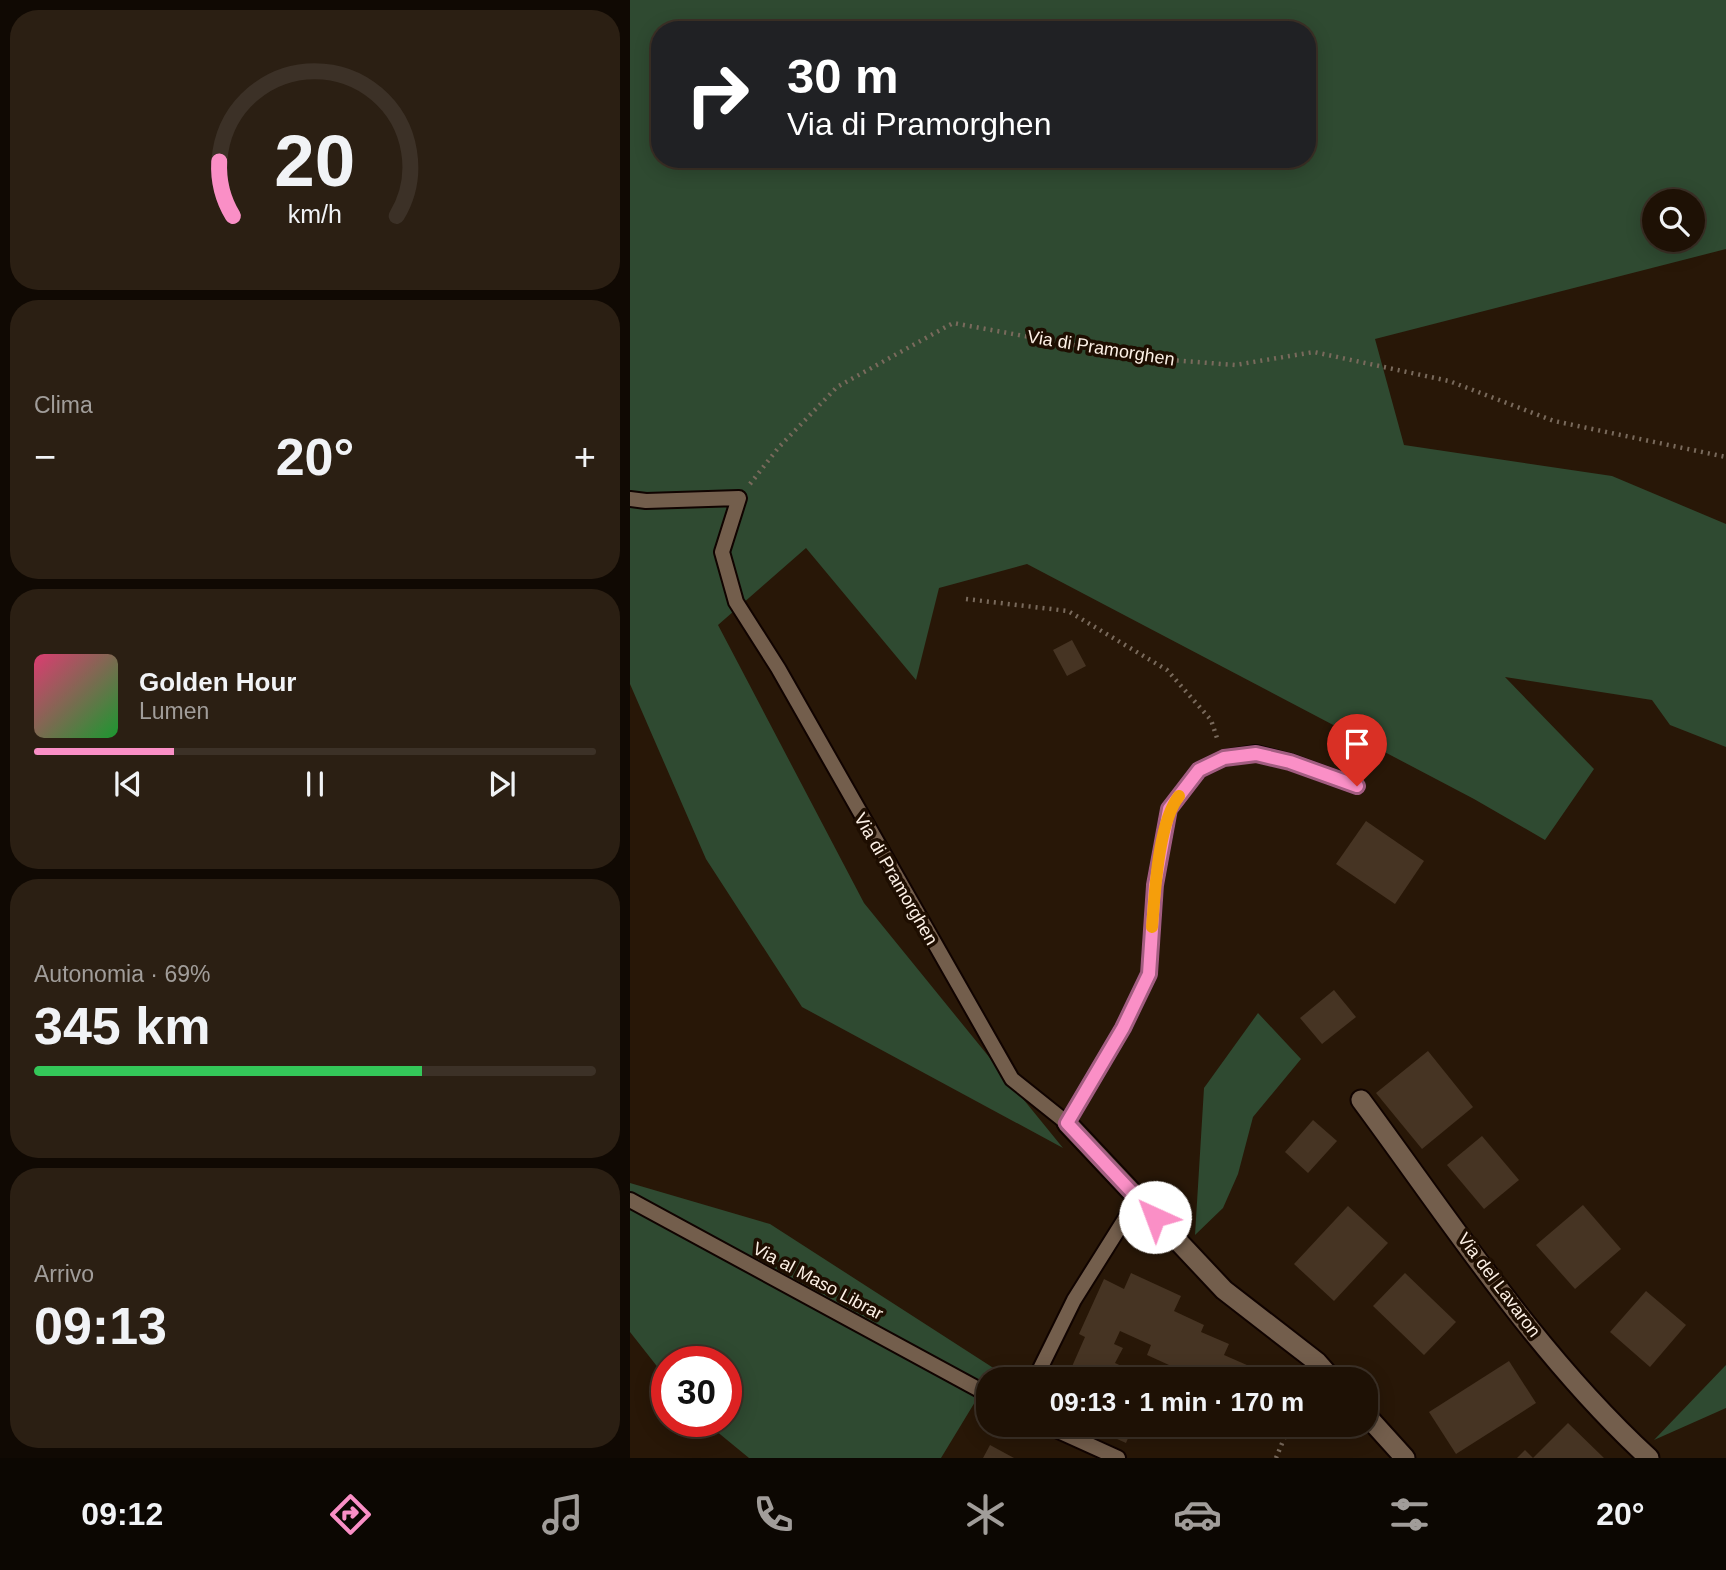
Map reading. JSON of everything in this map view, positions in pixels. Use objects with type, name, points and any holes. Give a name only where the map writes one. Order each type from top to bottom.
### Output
[{"type":"street","name":"Via del Lavaron","points":[[1361,1100],[1530,1328],[1616,1427],[1649,1458]]},
{"type":"street","name":"Via di Pramorghen","points":[[1067,1123],[1224,1290],[1321,1367]]},
{"type":"street","points":[[1378,1428],[1405,1458]]},
{"type":"lane","points":[[630,499],[646,501],[739,498]]},
{"type":"lane","name":"Via di Pramorghen","points":[[739,498],[722,552],[736,602],[778,668],[1012,1079],[1067,1123]]},
{"type":"lane","points":[[1067,1123],[1123,1028],[1149,974],[1155,885],[1169,809],[1199,770],[1224,758],[1256,754],[1290,762],[1357,786]]},
{"type":"lane","points":[[1041,1367],[1073,1300],[1138,1198]]},
{"type":"lane","name":"Via al Maso Librar","points":[[630,1200],[976,1388]]},
{"type":"lane","points":[[1072,1437],[1118,1458]]},
{"type":"path","name":"Via di Pramorghen","points":[[739,498],[779,447],[837,387],[953,323],[1145,358],[1236,365],[1314,352],[1449,381],[1554,421],[1726,457]]},
{"type":"path","points":[[966,599],[1068,611],[1167,670],[1211,720],[1224,758]]},
{"type":"path","points":[[1276,1458],[1285,1437]]},
{"type":"green space","points":[[630,0],[1726,0],[1726,249],[1375,339],[1404,445],[1612,476],[1726,524],[1726,747],[1670,725],[1652,700],[1505,677],[1594,769],[1545,840],[1474,799],[1027,564],[939,588],[916,680],[806,548],[718,625],[864,903],[1063,1148],[802,1007],[706,859],[630,684]]},
{"type":"green space","points":[[1258,1013],[1301,1059],[1253,1117],[1238,1174],[1223,1208],[1195,1235],[1204,1088]]},
{"type":"green space","points":[[630,1183],[770,1224],[992,1367],[976,1367],[976,1400],[941,1458],[749,1458],[723,1437],[742,1437],[742,1346],[651,1346],[651,1359],[630,1332]]},
{"type":"green space","points":[[1726,1365],[1726,1408],[1654,1440]]},
{"type":"building","points":[[1072,640],[1086,666],[1067,676],[1053,650]]},
{"type":"building","points":[[1366,821],[1424,861],[1395,904],[1336,864]]},
{"type":"building","points":[[1334,990],[1356,1017],[1322,1044],[1300,1018]]},
{"type":"building","points":[[1428,1051],[1473,1107],[1422,1149],[1376,1093]]},
{"type":"building","points":[[1313,1120],[1337,1141],[1308,1173],[1285,1152]]},
{"type":"building","points":[[1482,1136],[1519,1180],[1484,1209],[1447,1165]]},
{"type":"building","points":[[1583,1205],[1621,1249],[1575,1289],[1536,1245]]},
{"type":"building","points":[[1348,1206],[1388,1243],[1334,1301],[1294,1264]]},
{"type":"building","points":[[1131,1273],[1181,1296],[1174,1311],[1204,1325],[1201,1332],[1229,1344],[1224,1355],[1251,1367],[1173,1367],[1147,1355],[1151,1345],[1120,1331],[1114,1344],[1123,1348],[1115,1363],[1124,1367],[1072,1367],[1085,1337],[1079,1334],[1104,1279],[1124,1289]]},
{"type":"building","points":[[1405,1273],[1456,1322],[1424,1355],[1373,1306]]},
{"type":"building","points":[[1646,1291],[1686,1325],[1650,1367],[1610,1332]]},
{"type":"building","points":[[1509,1361],[1536,1403],[1456,1454],[1429,1412]]},
{"type":"building","points":[[1568,1423],[1604,1458],[1533,1458]]},
{"type":"building","points":[[1113,1437],[1129,1437],[1126,1443]]},
{"type":"building","points":[[990,1445],[1014,1458],[983,1458]]},
{"type":"building","points":[[1525,1450],[1533,1458],[1517,1458]]},
{"type":"slow traffic","points":[[1152,927],[1155,885],[1169,809],[1179,796]]},
{"type":"route","points":[[1155,1217],[1067,1123],[1123,1028],[1149,974],[1155,885],[1169,809],[1199,770],[1224,758],[1256,754],[1290,762],[1357,786]]}]
